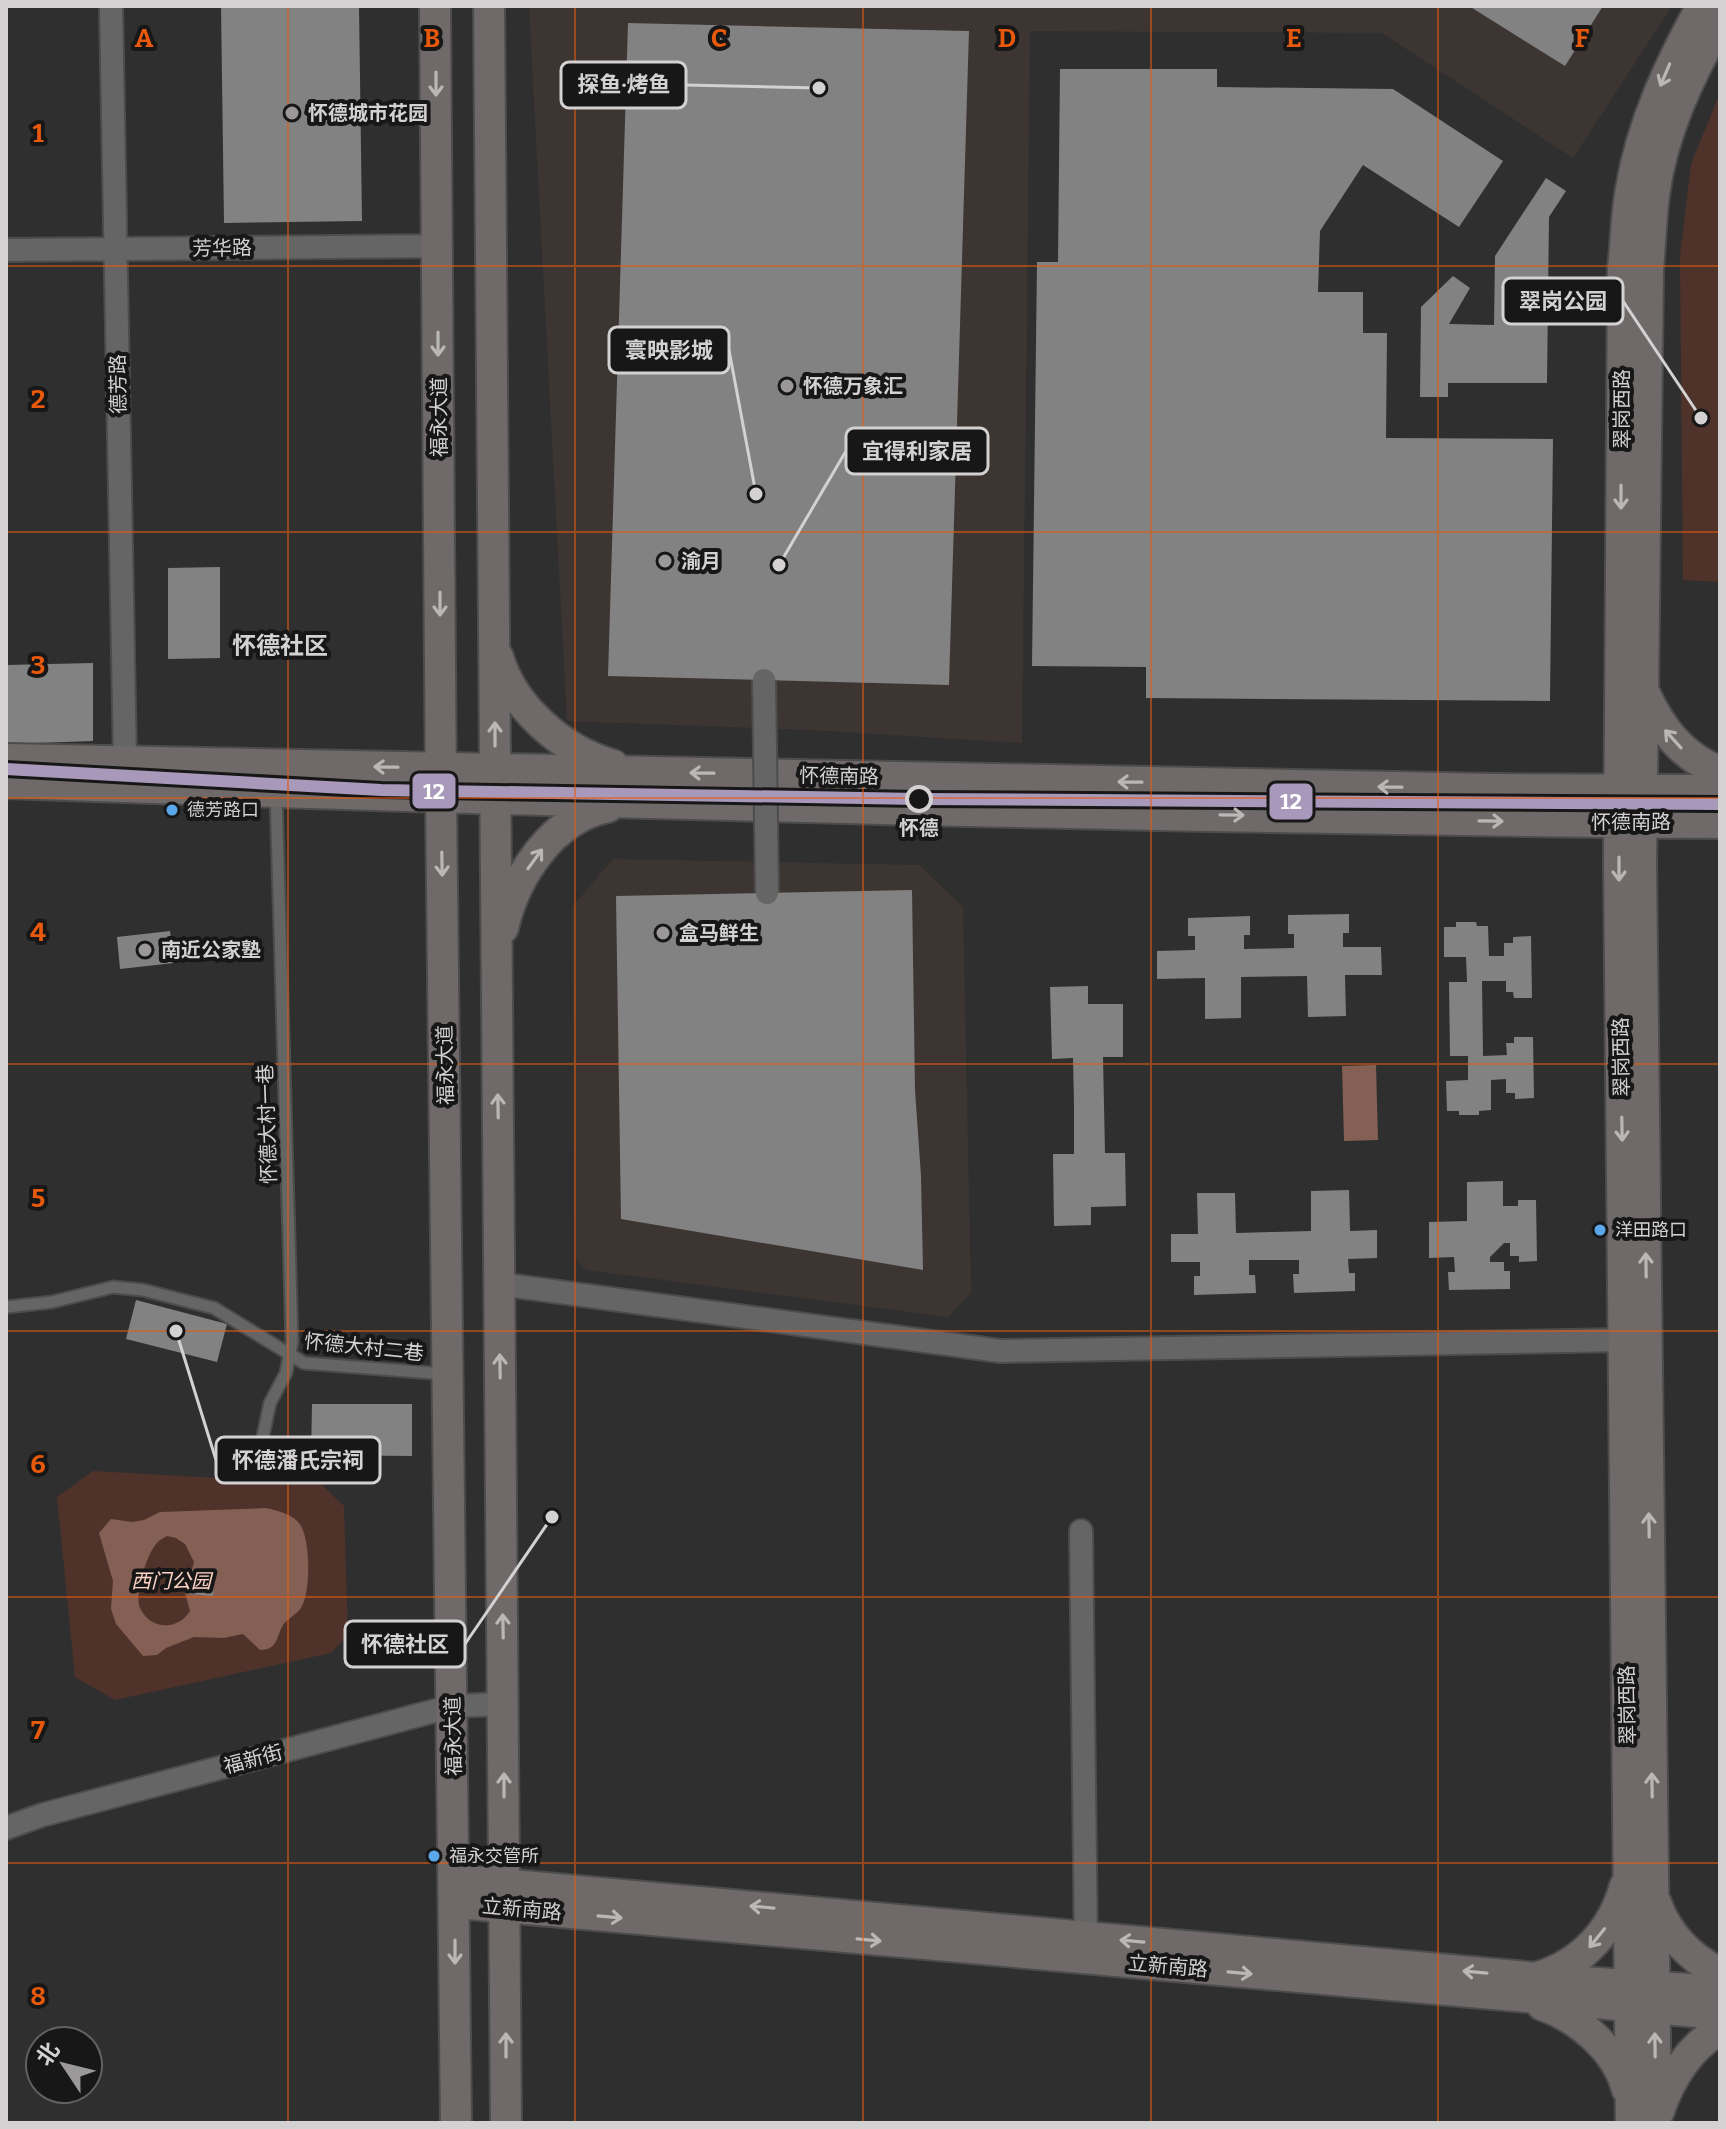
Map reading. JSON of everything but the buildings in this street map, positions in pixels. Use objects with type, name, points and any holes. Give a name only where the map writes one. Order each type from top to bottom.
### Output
[{"type":"main road","name":"福永大道","points":[[435,6],[456,2123]]},
{"type":"main road","points":[[489,6],[506,2123]]},
{"type":"main road","name":"翠岗西路","points":[[1643,2118],[1642,1997],[1629,1873],[1624,1340],[1631,790],[1623,269],[1631,189],[1647,123],[1667,68],[1702,6]]},
{"type":"main road","name":"翠岗西路","points":[[1631,790],[1643,690],[1648,270],[1654,192],[1669,129],[1684,89],[1720,21]]},
{"type":"main road","points":[[494,635],[499,661],[508,682],[539,722],[588,756],[638,772]]},
{"type":"main road","points":[[1643,690],[1657,721],[1684,751],[1720,772]]},
{"type":"main road","name":"怀德南路","points":[[6,759],[125,761],[495,785],[635,802],[1720,823]]},
{"type":"main road","name":"怀德南路","points":[[495,785],[638,772],[1720,790]]},
{"type":"main road","name":"怀德南路","points":[[6,783],[276,792],[441,783]]},
{"type":"main road","points":[[496,957],[505,918],[539,852],[555,835],[597,809],[635,802]]},
{"type":"main road","name":"翠岗西路","points":[[1630,822],[1653,1894],[1642,1997]]},
{"type":"main road","points":[[1629,1873],[1622,1898],[1595,1942],[1560,1971],[1529,1988],[1549,2008],[1595,2038],[1624,2078],[1643,2118],[1664,2095],[1693,2051],[1720,2029]]},
{"type":"main road","name":"立新南路","points":[[455,1890],[469,1904],[505,1896],[1642,1997],[1720,2014]]},
{"type":"main road","points":[[1653,1894],[1662,1919],[1674,1936],[1688,1952],[1720,1973]]},
{"type":"main road","name":"立新南路","points":[[1642,1997],[1720,1991]]},
{"type":"street","name":"德芳路","points":[[111,6],[125,761]]},
{"type":"street","name":"芳华路","points":[[6,250],[437,246]]},
{"type":"street","points":[[764,680],[767,893]]},
{"type":"street","points":[[499,1284],[1000,1351],[1624,1340]]},
{"type":"street","points":[[1081,1531],[1086,1948]]},
{"type":"street","name":"福新街","points":[[6,1828],[42,1815],[453,1706],[503,1704]]},
{"type":"lane","name":"怀德大村一巷","points":[[260,1450],[270,1403],[286,1373],[290,1357],[276,792]]},
{"type":"lane","name":"怀德大村二巷","points":[[6,1307],[52,1302],[113,1287],[143,1290],[214,1308],[304,1363],[449,1374]]},
{"type":"shaded area","points":[[529,6],[1672,6],[1573,158],[1382,33],[1030,31],[1022,743],[811,730],[567,721]]},
{"type":"shaded area","points":[[613,859],[919,865],[963,907],[971,1293],[948,1317],[586,1270],[575,1258],[572,907]]},
{"type":"shaded area","points":[[1376,1065],[1378,1140],[1344,1141],[1342,1066]]},
{"type":"shaded area","points":[[266,1508],[288,1515],[299,1523],[308,1552],[307,1590],[301,1608],[283,1625],[270,1648],[260,1650],[243,1634],[224,1638],[194,1637],[157,1655],[143,1656],[116,1624],[111,1609],[113,1581],[99,1533],[111,1519],[132,1522],[160,1512]],"holes":[[[167,1536],[185,1544],[194,1562],[185,1593],[190,1611],[185,1618],[172,1625],[157,1624],[150,1621],[140,1608],[142,1574],[159,1541]]]},
{"type":"green space","points":[[1720,93],[1720,582],[1683,580],[1680,256],[1691,164]]},
{"type":"green space","name":"西门公园","points":[[93,1471],[321,1484],[344,1506],[348,1635],[331,1653],[115,1700],[75,1677],[57,1497]]},
{"type":"transit line","name":"12","points":[[6,769],[381,790],[919,799],[1720,804]]},
{"type":"place","name":"探鱼·烤鱼","points":[[819,88]]},
{"type":"place","name":"怀德城市花园","points":[[292,113]]},
{"type":"place","name":"怀德万象汇","points":[[787,386]]},
{"type":"place","name":"翠岗公园","points":[[1701,418]]},
{"type":"place","name":"寰映影城","points":[[756,494]]},
{"type":"place","name":"渝月","points":[[665,561]]},
{"type":"place","name":"宜得利家居","points":[[779,565]]},
{"type":"place","name":"怀德","points":[[919,799]]},
{"type":"place","name":"德芳路口","points":[[172,810]]},
{"type":"place","name":"盒马鲜生","points":[[663,933]]},
{"type":"place","name":"南近公家塾","points":[[145,950]]},
{"type":"place","name":"洋田路口","points":[[1600,1230]]},
{"type":"place","name":"怀德潘氏宗祠","points":[[176,1331]]},
{"type":"place","name":"怀德社区","points":[[552,1517]]},
{"type":"place","name":"福永交管所","points":[[434,1856]]},
{"type":"district","name":"怀德社区","points":[[280,646]]}]
